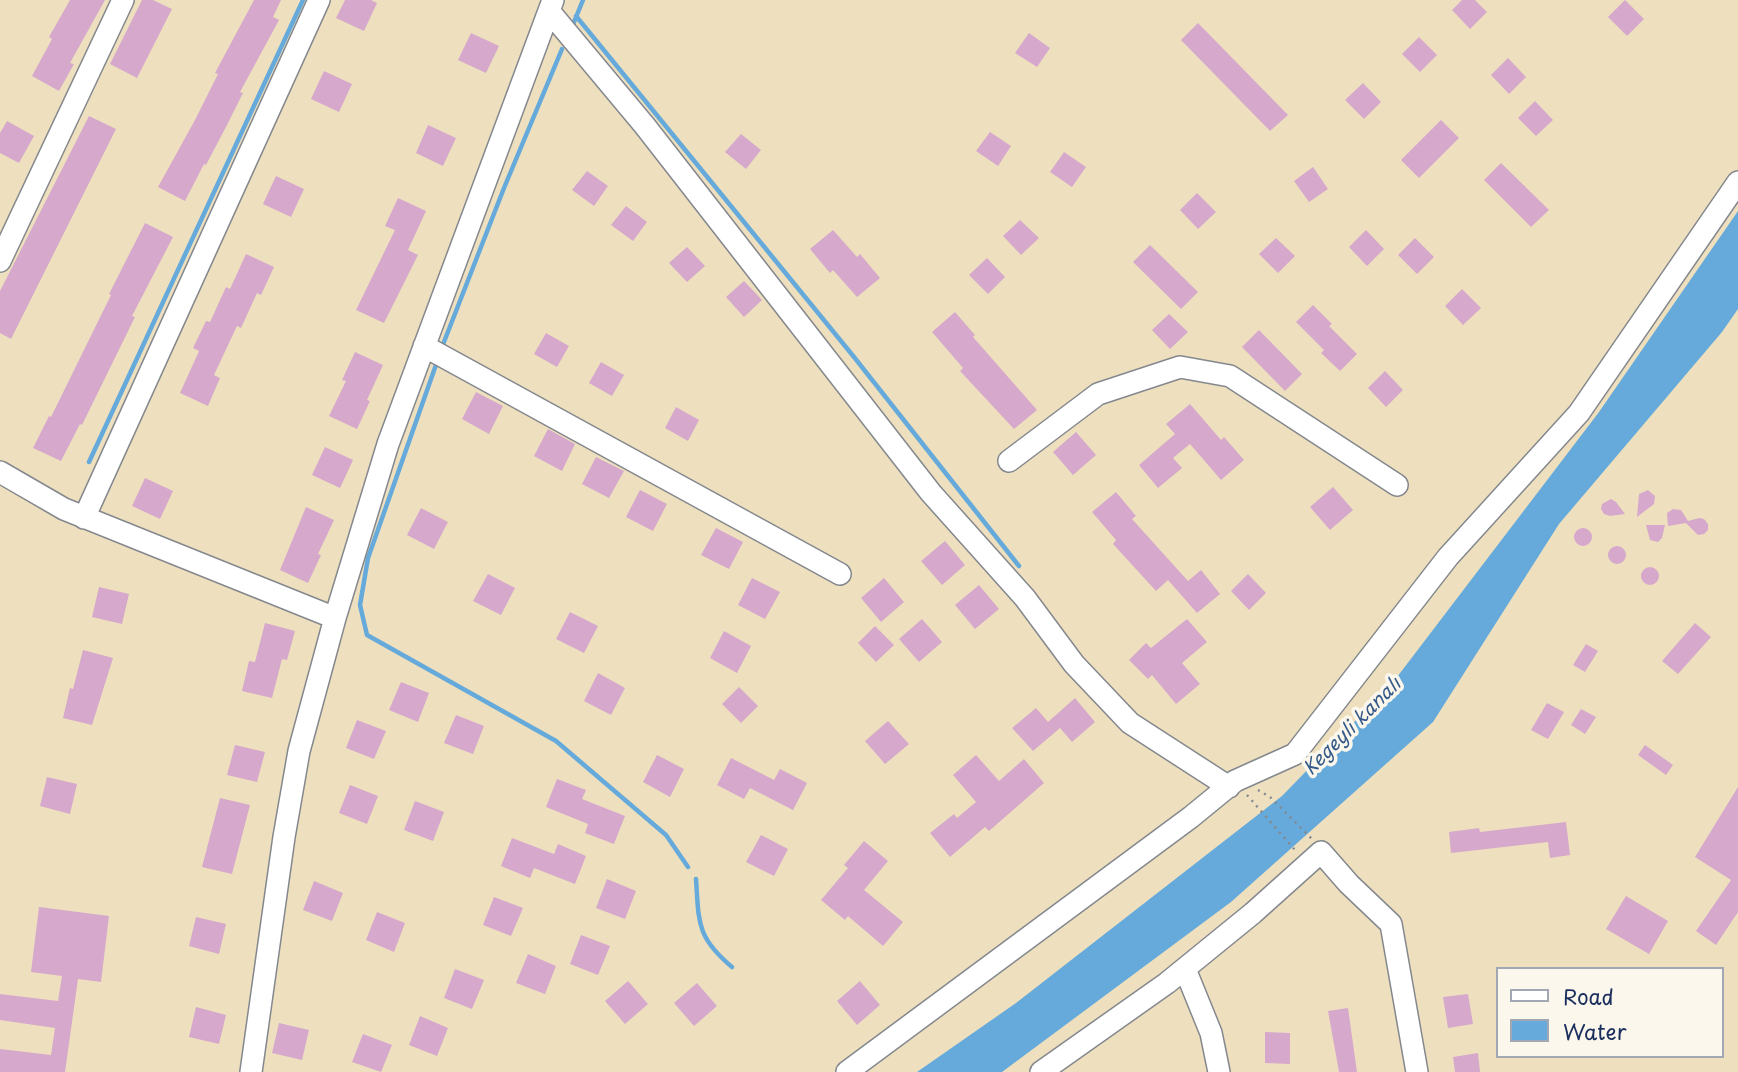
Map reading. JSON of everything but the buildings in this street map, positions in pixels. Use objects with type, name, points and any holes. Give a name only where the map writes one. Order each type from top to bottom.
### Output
[{"type":"street","points":[[0,261],[124,0]]},
{"type":"street","points":[[84,518],[319,0]]},
{"type":"street","points":[[251,1072],[297,763],[335,618],[388,444],[551,5]]},
{"type":"street","points":[[551,5],[931,493],[1025,598],[1074,664],[1130,723],[1237,789]]},
{"type":"street","points":[[847,1072],[1237,789],[1249,774],[1295,754],[1448,557],[1579,413],[1738,182]]},
{"type":"street","points":[[424,346],[840,574]]},
{"type":"street","points":[[1009,461],[1098,394],[1180,367],[1230,376],[1397,485]]},
{"type":"street","points":[[0,472],[84,518],[335,618]]},
{"type":"street","points":[[1041,1072],[1065,1066],[1185,969],[1318,847],[1349,884],[1391,924],[1417,1072]]},
{"type":"street","points":[[1185,969],[1211,1033],[1219,1072]]},
{"type":"path","points":[[1237,789],[1259,790],[1270,797],[1318,847]]},
{"type":"path","points":[[1258,808],[1299,854]]},
{"type":"water","name":"Kegeyli kanalı","points":[[1738,211],[1738,309],[1722,332],[1559,524],[1433,722],[1231,902],[1002,1072],[917,1072],[1016,1003],[1282,796],[1394,681],[1599,412]]},
{"type":"waterway","points":[[89,462],[303,0]]},
{"type":"waterway","points":[[572,27],[583,0]]},
{"type":"waterway","points":[[576,16],[854,357],[1019,566]]},
{"type":"waterway","points":[[442,347],[562,49]]},
{"type":"waterway","points":[[437,362],[368,558],[360,605],[367,635],[556,741],[666,835],[688,867]]},
{"type":"waterway","points":[[696,879],[702,928],[712,947],[732,967]]}]
